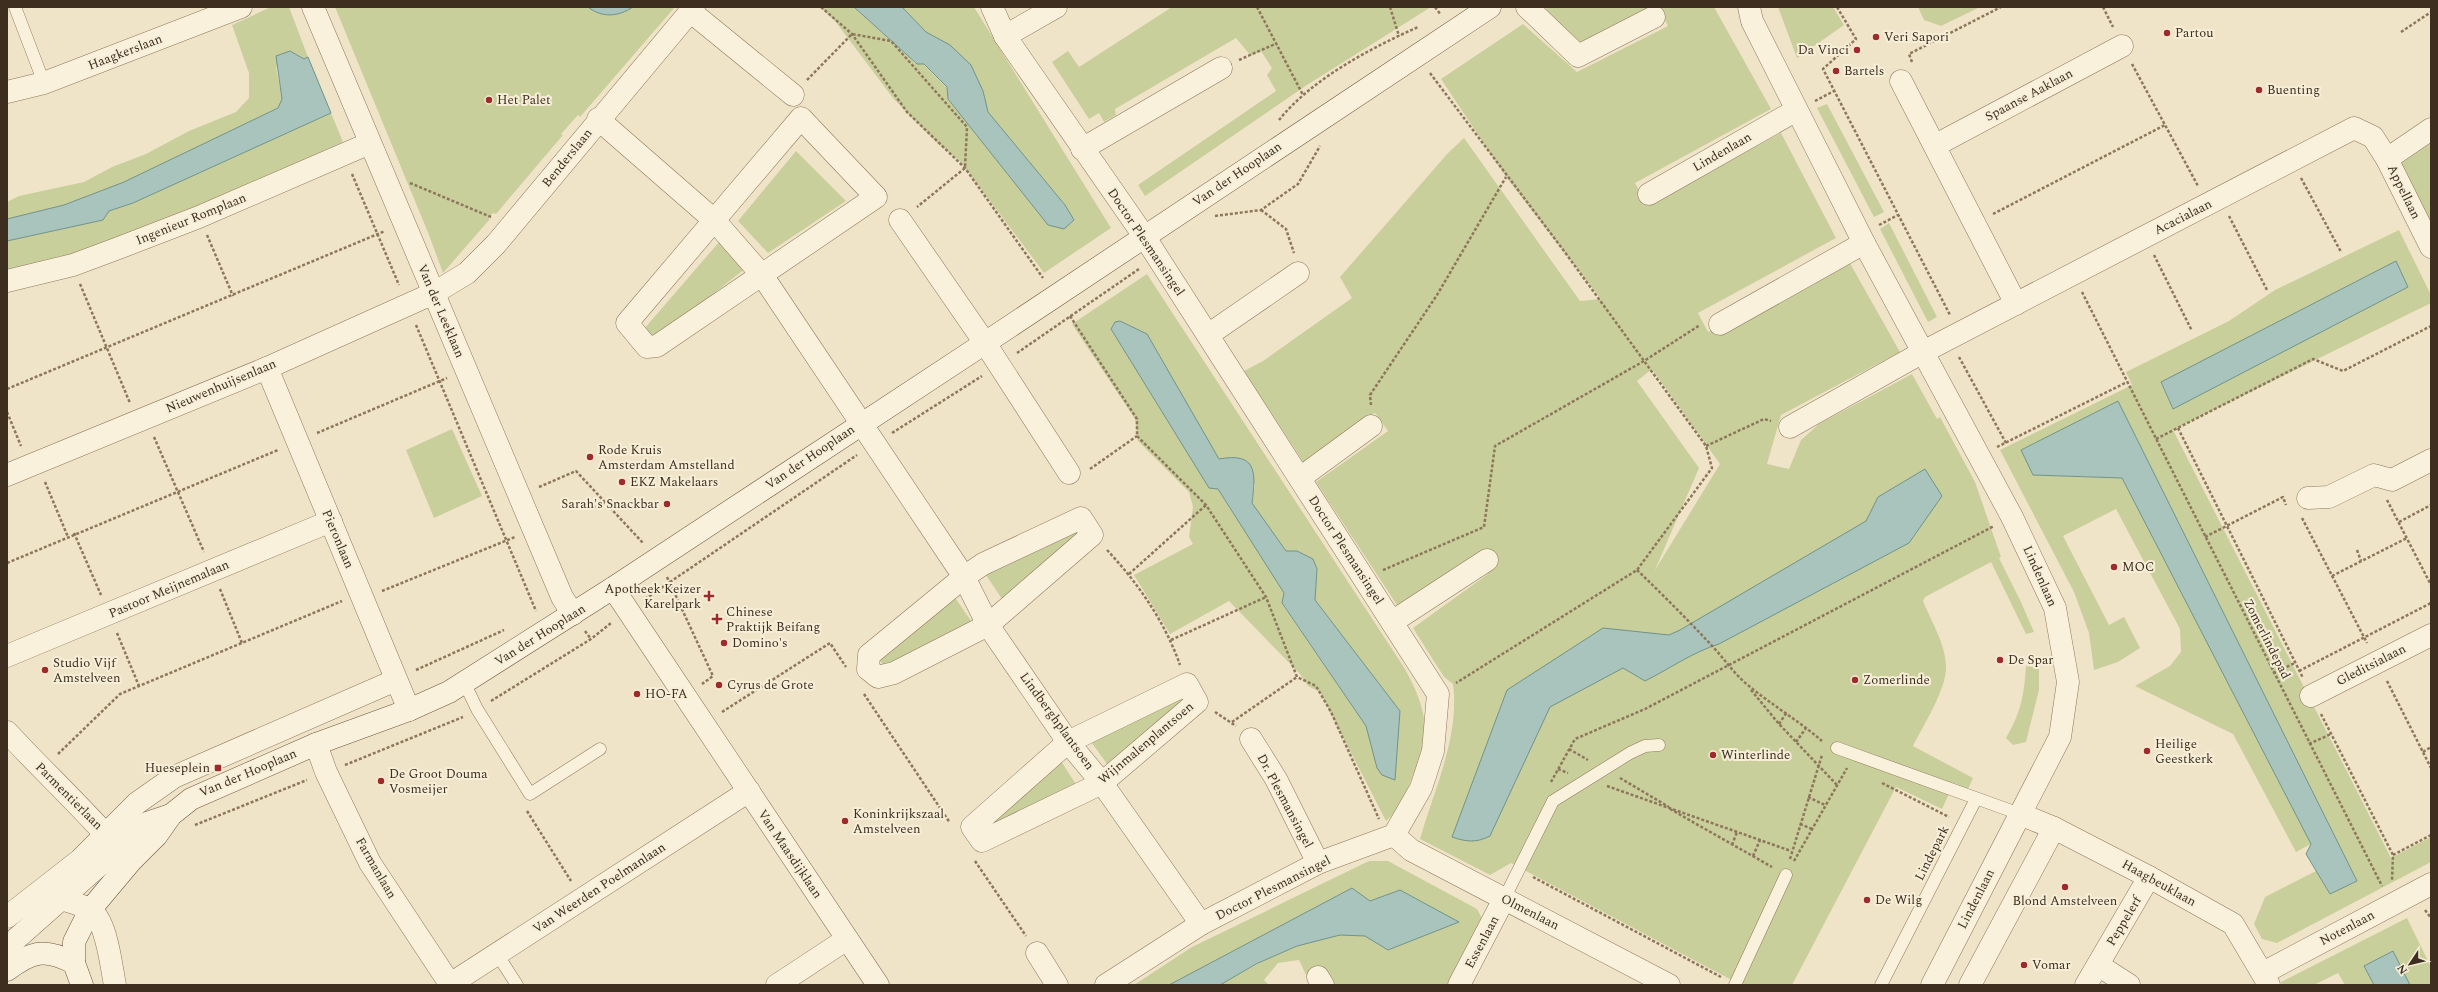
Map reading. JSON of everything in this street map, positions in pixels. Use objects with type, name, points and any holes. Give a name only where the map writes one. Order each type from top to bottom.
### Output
[{"type":"street","name":"Haagkerslaan","points":[[7,92],[44,83],[241,7]]},
{"type":"street","name":"Van der Leeklaan","points":[[313,7],[567,605]]},
{"type":"street","name":"Doctor Plesmansingel","points":[[992,7],[1004,36],[1144,236],[1438,694]]},
{"type":"street","points":[[1004,36],[1056,7]]},
{"type":"street","name":"Van der Hooplaan","points":[[7,947],[51,896],[119,848],[147,823],[171,815],[191,798],[316,744],[409,710],[464,682],[567,605],[613,588],[862,422],[985,343],[1490,7]]},
{"type":"street","points":[[1527,7],[1578,56],[1654,18]]},
{"type":"street","name":"Benderslaan","points":[[434,293],[467,273],[512,225],[598,119],[692,9],[793,95]]},
{"type":"street","name":"Lindenlaan","points":[[1747,12],[1795,111],[1864,243],[2012,517],[2055,608],[2068,682],[2060,737],[1932,985]]},
{"type":"street","name":"Spaanse Aaklaan","points":[[1936,145],[2122,46]]},
{"type":"street","points":[[1082,149],[1221,68]]},
{"type":"street","points":[[1901,81],[1936,145],[2016,304]]},
{"type":"street","name":"Lindenlaan","points":[[1649,194],[1795,111]]},
{"type":"street","points":[[801,118],[876,196],[657,346],[647,347],[627,324],[714,220],[801,118]]},
{"type":"street","name":"Lindberghplantsoen","points":[[598,119],[714,220],[762,275],[964,576],[988,624],[1068,742],[1102,783],[1180,896]]},
{"type":"street","name":"Acacialaan","points":[[1923,352],[2354,128],[2373,137],[2387,159]]},
{"type":"street","points":[[2387,159],[2431,129]]},
{"type":"street","name":"Ingenieur Romplaan","points":[[7,281],[73,265],[199,217],[370,143]]},
{"type":"street","name":"Appellaan","points":[[2387,159],[2427,240]]},
{"type":"street","points":[[900,220],[985,343],[1069,473]]},
{"type":"street","points":[[1720,324],[1864,243]]},
{"type":"street","points":[[1208,335],[1298,273]]},
{"type":"street","name":"Nieuwenhuijsenlaan","points":[[7,475],[267,368],[434,293]]},
{"type":"street","points":[[1790,427],[1923,352]]},
{"type":"street","name":"Pieronlaan","points":[[267,368],[409,710]]},
{"type":"street","points":[[1300,478],[1371,426]]},
{"type":"street","points":[[2301,501],[2329,497],[2374,475],[2392,480],[2431,460]]},
{"type":"street","points":[[1081,518],[1092,535],[988,624],[894,673],[878,677],[868,669],[869,655],[964,576],[983,564],[1081,518]]},
{"type":"street","name":"Pastoor Meijnemalaan","points":[[7,656],[331,521]]},
{"type":"street","points":[[1392,622],[1486,560]]},
{"type":"street","points":[[613,588],[703,723]]},
{"type":"street","name":"Gleditsialaan","points":[[2311,696],[2431,635]]},
{"type":"street","name":"Van der Hooplaan","points":[[82,985],[74,962],[74,942],[119,848],[137,803],[174,777],[396,680]]},
{"type":"street","name":"Wijnmalenplantsoen","points":[[1192,693],[1102,783],[982,841],[972,827],[1068,742],[1192,693]]},
{"type":"street","points":[[1391,836],[1420,788],[1433,752],[1438,694]]},
{"type":"street","name":"Van Maasdijklaan","points":[[703,723],[878,985]]},
{"type":"street","name":"Parmentierlaan","points":[[7,732],[42,770],[119,848]]},
{"type":"street","name":"Dr. Plesmansingel","points":[[1251,740],[1276,779],[1318,863]]},
{"type":"street","name":"Farmanlaan","points":[[316,744],[326,772],[370,863],[449,984]]},
{"type":"street","name":"Van Weerden Poelmanlaan","points":[[449,984],[748,791]]},
{"type":"street","name":"Haagbeuklaan","points":[[2020,814],[2054,828],[2150,877],[2233,924],[2266,979]]},
{"type":"street","points":[[1970,985],[2054,828]]},
{"type":"street","name":"Doctor Plesmansingel","points":[[1106,985],[1201,924],[1318,863],[1391,836]]},
{"type":"street","name":"Olmenlaan","points":[[1391,836],[1411,850],[1669,985]]},
{"type":"street","name":"Peppelerf","points":[[2086,985],[2150,877]]},
{"type":"street","name":"Notenlaan","points":[[2266,979],[2391,904],[2431,884]]},
{"type":"street","points":[[7,917],[51,896],[90,910],[102,924],[115,985]]},
{"type":"street","name":"Doctor Plesmansingel","points":[[1180,896],[1201,924]]},
{"type":"street","name":"Essenlaan","points":[[1459,985],[1504,899]]},
{"type":"street","points":[[778,985],[847,939]]},
{"type":"street","points":[[7,970],[22,959],[36,954],[56,954],[74,962]]},
{"type":"street","points":[[1037,954],[1057,985]]},
{"type":"street","points":[[2098,965],[2129,985]]},
{"type":"lane","points":[[15,7],[44,83]]},
{"type":"lane","points":[[464,682],[477,709],[530,794],[600,749]]},
{"type":"lane","points":[[1504,899],[1553,801],[1645,746],[1659,745]]},
{"type":"lane","points":[[1837,748],[2020,814]]},
{"type":"lane","name":"Lindepark","points":[[1881,985],[1976,799]]},
{"type":"lane","points":[[1735,985],[1786,875]]},
{"type":"lane","points":[[497,954],[517,985]]},
{"type":"path","points":[[821,7],[852,34],[907,112],[966,168],[1043,278]]},
{"type":"path","points":[[1257,7],[1303,95]]},
{"type":"path","points":[[1390,7],[1399,36]]},
{"type":"path","points":[[1837,7],[1856,39],[1823,69],[2006,443]]},
{"type":"path","points":[[1901,81],[1912,62],[1909,54],[2000,7]]},
{"type":"path","points":[[2103,7],[2122,46],[2165,125],[2267,290]]},
{"type":"path","points":[[2401,32],[2431,12]]},
{"type":"path","points":[[793,95],[852,34]]},
{"type":"path","points":[[852,34],[891,41],[967,127],[966,168]]},
{"type":"path","points":[[1221,68],[1275,44]]},
{"type":"path","points":[[1427,70],[1506,177],[1564,251],[1706,446],[1712,468],[1637,570],[1438,694]]},
{"type":"path","points":[[1975,223],[2165,125]]},
{"type":"path","points":[[344,155],[536,612]]},
{"type":"path","points":[[2292,160],[2341,252]]},
{"type":"path","points":[[900,220],[966,168]]},
{"type":"path","points":[[382,171],[512,225]]},
{"type":"path","points":[[1371,426],[1370,395],[1438,296],[1506,177]]},
{"type":"path","points":[[1261,210],[1286,229],[1292,246],[1298,273]]},
{"type":"path","points":[[199,217],[233,296]]},
{"type":"path","points":[[7,389],[233,296],[404,223]]},
{"type":"path","points":[[2144,237],[2192,331]]},
{"type":"path","points":[[73,265],[106,347],[178,492],[242,643]]},
{"type":"path","name":"Zomerlindepad","points":[[2073,274],[2391,904]]},
{"type":"path","points":[[1070,316],[1136,418],[1137,436],[1206,505],[1266,597],[1297,677],[1316,686],[1331,712],[1391,836]]},
{"type":"path","points":[[1364,578],[1484,527],[1495,446],[1644,361],[1704,322],[1720,324]]},
{"type":"path","points":[[2156,440],[2312,359],[2343,370],[2431,326]]},
{"type":"path","points":[[7,563],[466,370]]},
{"type":"path","points":[[1978,456],[2127,382]]},
{"type":"path","points":[[2081,399],[2082,404]]},
{"type":"path","points":[[7,412],[68,537]]},
{"type":"path","points":[[1706,446],[1764,419],[1790,427]]},
{"type":"path","points":[[2178,428],[2311,696],[2393,855],[2431,835]]},
{"type":"path","points":[[1069,473],[1072,482],[1137,436]]},
{"type":"path","points":[[2374,475],[2431,585]]},
{"type":"path","points":[[2205,538],[2283,498],[2288,508],[2301,501],[2332,576],[2431,768]]},
{"type":"path","points":[[594,508],[605,502]]},
{"type":"path","points":[[1130,574],[1206,505]]},
{"type":"path","points":[[2398,522],[2431,505]]},
{"type":"path","points":[[1727,666],[2012,517]]},
{"type":"path","points":[[42,770],[120,694],[242,643],[534,529]]},
{"type":"path","points":[[1092,535],[1130,574],[1171,640],[1192,693],[1232,722],[1251,740]]},
{"type":"path","points":[[2332,576],[2407,538]]},
{"type":"path","points":[[2357,550],[2361,561]]},
{"type":"path","points":[[1637,570],[1716,650],[1727,666],[1748,686],[1779,724],[1837,785]]},
{"type":"path","points":[[1171,640],[1266,597]]},
{"type":"path","points":[[2299,671],[2431,603]]},
{"type":"path","name":"Van der Hooplaan","points":[[530,615],[536,612],[567,605]]},
{"type":"path","name":"Van der Hooplaan","points":[[396,680],[510,627]]},
{"type":"path","points":[[703,723],[830,643],[848,669]]},
{"type":"path","points":[[2274,673],[2295,663]]},
{"type":"path","points":[[1232,722],[1297,677]]},
{"type":"path","points":[[1748,686],[1787,712],[1825,743],[1837,748]]},
{"type":"path","points":[[861,689],[953,828]]},
{"type":"path","points":[[1779,724],[1787,712]]},
{"type":"path","points":[[1796,742],[1806,727]]},
{"type":"path","points":[[2310,744],[2331,734]]},
{"type":"path","points":[[1786,875],[1791,851],[1825,743]]},
{"type":"path","points":[[2422,752],[2431,747]]},
{"type":"path","points":[[1786,875],[1848,766],[1854,769]]},
{"type":"path","points":[[1588,779],[1791,851]]},
{"type":"path","points":[[1879,782],[1963,824]]},
{"type":"path","points":[[530,794],[525,807],[581,899]]},
{"type":"path","points":[[1808,797],[1825,805]]},
{"type":"path","points":[[1664,806],[1786,875]]},
{"type":"path","points":[[1800,824],[1812,829]]},
{"type":"path","points":[[1732,845],[1737,832]]},
{"type":"path","points":[[1753,856],[1760,840]]},
{"type":"path","points":[[971,854],[1037,954]]},
{"type":"path","points":[[1519,869],[1735,985]]},
{"type":"green space","points":[[271,7],[289,7],[308,57],[304,59],[296,54],[276,67],[282,99],[278,108],[124,182],[64,205],[7,219],[7,202],[19,196],[84,182],[112,167],[146,154],[189,131],[236,112],[249,98],[249,73],[232,25]]},
{"type":"green space","points":[[335,7],[675,7],[580,117],[578,115],[561,134],[563,135],[496,214],[493,213],[488,218],[490,219],[443,273],[429,235]]},
{"type":"green space","points":[[820,7],[854,7],[916,64],[923,64],[947,88],[948,99],[1048,225],[1064,229],[1065,205],[988,112],[983,91],[950,45],[926,32],[902,7],[974,7],[1111,228],[1044,273],[961,162],[935,141],[893,98],[835,21]]},
{"type":"green space","points":[[1172,7],[1431,7],[1307,85],[1145,196],[1138,185],[1276,91],[1267,75],[1272,68],[1261,51],[1251,56],[1236,38],[1115,109],[1116,115],[1104,122],[1099,113],[1089,119],[1052,62],[1068,51],[1079,67]]},
{"type":"green space","points":[[1549,7],[1652,7],[1579,44],[1544,10]]},
{"type":"green space","points":[[1658,7],[1714,7],[1771,109],[1635,183],[1647,205],[1781,133],[1836,238],[1698,313],[1708,332],[1847,258],[1900,352],[1781,415],[1767,464],[1789,469],[1801,440],[1819,424],[1912,374],[1937,419],[1940,417],[1975,482],[2001,557],[1999,558],[2034,632],[2026,634],[1991,562],[1925,597],[1923,601],[1943,649],[1946,674],[1934,706],[1913,746],[1973,778],[1968,789],[1954,783],[1942,809],[1896,787],[1792,985],[1741,985],[1511,863],[1490,875],[1420,839],[1444,763],[1453,723],[1454,704],[1453,684],[1444,677],[1413,628],[1488,574],[1475,555],[1399,608],[1316,482],[1388,431],[1375,413],[1304,463],[1244,371],[1263,361],[1352,298],[1340,277],[1448,153],[1464,138],[1580,301],[1601,299],[1506,177],[1441,79],[1523,24],[1577,72],[1668,26]],"holes":[[[1652,369],[1720,464],[1655,570],[1699,468],[1637,381]]]},
{"type":"green space","points":[[1778,7],[1833,7],[1844,25],[1797,58]]},
{"type":"green space","points":[[1918,7],[1980,7],[1941,26],[1924,20]]},
{"type":"green space","points":[[1827,104],[1884,212],[1874,217],[1817,108]]},
{"type":"green space","points":[[331,113],[343,142],[130,238],[7,272],[7,241],[103,220],[109,211],[133,203]]},
{"type":"green space","points":[[2431,143],[2431,228],[2399,165]]},
{"type":"green space","points":[[796,151],[846,201],[768,253],[738,221]]},
{"type":"green space","points":[[1889,223],[1937,317],[1928,322],[1880,229]]},
{"type":"green space","points":[[2399,230],[2431,295],[2431,303],[2173,430],[2391,858],[2431,837],[2431,862],[2277,943],[2262,939],[2254,924],[2265,897],[2316,871],[2330,894],[2357,881],[2118,401],[2021,450],[2033,475],[2122,478],[2311,844],[2296,852],[2233,734],[2135,686],[2170,666],[2181,652],[2180,629],[2116,509],[2063,536],[2109,625],[2124,617],[2140,648],[2118,662],[2094,670],[2089,633],[2074,592],[2000,450],[2132,385],[2126,372],[2229,321],[2275,290]],"holes":[[[2396,261],[2408,287],[2172,408],[2161,383]]]},
{"type":"green space","points":[[720,241],[746,268],[654,340],[644,329]]},
{"type":"green space","points":[[1147,274],[1405,669],[1420,703],[1424,718],[1425,735],[1413,776],[1400,804],[1386,821],[1320,692],[1308,686],[1300,674],[1229,601],[1170,634],[1134,575],[1193,544],[1189,537],[1193,507],[1189,492],[1138,441],[1135,419],[1072,324]],"holes":[[[1120,321],[1147,334],[1210,447],[1219,459],[1255,485],[1252,503],[1286,551],[1297,551],[1317,569],[1315,600],[1400,711],[1377,768],[1366,726],[1282,604],[1284,593],[1218,489],[1209,488],[1111,329]]]},
{"type":"green space","points":[[452,429],[482,496],[434,518],[406,450]]},
{"type":"green space","points":[[1074,528],[1082,537],[1004,602],[984,572]]},
{"type":"green space","points":[[953,595],[972,622],[885,668],[880,661],[892,644]]},
{"type":"green space","points":[[2026,666],[2039,668],[2039,690],[2026,742],[2013,745],[2006,738],[2021,704]]},
{"type":"green space","points":[[1177,694],[1184,704],[1110,768],[1089,739]]},
{"type":"green space","points":[[1059,758],[1079,789],[996,828],[990,819]]},
{"type":"green space","points":[[1369,861],[1388,861],[1477,909],[1484,922],[1450,985],[1318,985],[1308,979],[1299,960],[1278,963],[1264,980],[1269,985],[1220,985],[1270,958],[1310,941],[1330,936],[1349,934],[1368,937],[1388,950],[1459,922],[1400,890],[1370,901],[1352,888],[1169,985],[1134,985],[1192,947]]},
{"type":"green space","points":[[2407,918],[2431,967],[2431,985],[2410,985],[2393,951],[2364,966],[2374,985],[2345,985],[2338,973],[2314,985],[2282,985],[2281,982]]},
{"type":"water","points":[[588,7],[633,7],[622,13],[610,15],[593,11]]},
{"type":"water","points":[[854,7],[902,7],[926,32],[950,45],[971,65],[983,91],[988,112],[1065,205],[1074,220],[1064,229],[1048,225],[948,99],[947,87],[924,64],[917,64]]},
{"type":"water","points":[[290,51],[304,59],[308,57],[331,113],[133,203],[109,211],[103,220],[7,241],[7,219],[64,205],[124,182],[278,108],[282,99],[276,56]]},
{"type":"water","points":[[2396,261],[2408,287],[2173,409],[2161,382]]},
{"type":"water","points":[[1120,321],[1147,334],[1219,459],[1241,459],[1247,462],[1251,467],[1254,482],[1252,503],[1286,551],[1297,551],[1313,559],[1317,569],[1315,600],[1400,711],[1395,780],[1382,775],[1377,768],[1366,726],[1282,603],[1284,593],[1218,489],[1209,488],[1111,329],[1115,322]]},
{"type":"water","points":[[2118,401],[2357,881],[2330,894],[2306,854],[2311,844],[2122,478],[2033,475],[2021,450]]},
{"type":"water","points":[[1925,469],[1942,496],[1909,543],[1719,644],[1690,656],[1645,681],[1623,668],[1550,707],[1490,836],[1480,840],[1471,841],[1452,837],[1507,690],[1603,628],[1669,635],[1680,630],[1866,521],[1878,497]]},
{"type":"water","points":[[1352,888],[1370,901],[1400,890],[1459,922],[1388,950],[1365,936],[1340,935],[1297,946],[1256,964],[1220,985],[1169,985]]},
{"type":"water","points":[[2393,951],[2410,985],[2374,985],[2364,966]]},
{"type":"place","name":"Partou","points":[[2167,33]]},
{"type":"place","name":"Veri Sapori","points":[[1876,37]]},
{"type":"place","name":"Da Vinci","points":[[1857,50]]},
{"type":"place","name":"Bartels","points":[[1836,71]]},
{"type":"place","name":"Buenting","points":[[2259,90]]},
{"type":"place","name":"Het Palet","points":[[489,100]]},
{"type":"place","name":"Rode Kruis Amsterdam Amstelland","points":[[590,457]]},
{"type":"place","name":"EKZ Makelaars","points":[[622,482]]},
{"type":"place","name":"Sarah's Snackbar","points":[[667,504]]},
{"type":"place","name":"MOC","points":[[2114,567]]},
{"type":"place","name":"Apotheek Keizer Karelpark","points":[[709,596]]},
{"type":"place","name":"Chinese Praktijk Beifang","points":[[717,619]]},
{"type":"place","name":"Domino's","points":[[724,643]]},
{"type":"place","name":"De Spar","points":[[2000,660]]},
{"type":"place","name":"Studio Vijf Amstelveen","points":[[45,670]]},
{"type":"place","name":"Zomerlinde","points":[[1855,680]]},
{"type":"place","name":"Cyrus de Grote","points":[[719,685]]},
{"type":"place","name":"HO-FA","points":[[637,694]]},
{"type":"place","name":"Heilige Geestkerk","points":[[2147,751]]},
{"type":"place","name":"Winterlinde","points":[[1713,755]]},
{"type":"place","name":"Hueseplein","points":[[218,768]]},
{"type":"place","name":"De Groot Douma Vosmeijer","points":[[381,781]]},
{"type":"place","name":"Koninkrijkszaal Amstelveen","points":[[845,821]]},
{"type":"place","name":"Blond Amstelveen","points":[[2065,887]]},
{"type":"place","name":"De Wilg","points":[[1867,900]]},
{"type":"place","name":"Vomar","points":[[2024,965]]}]
